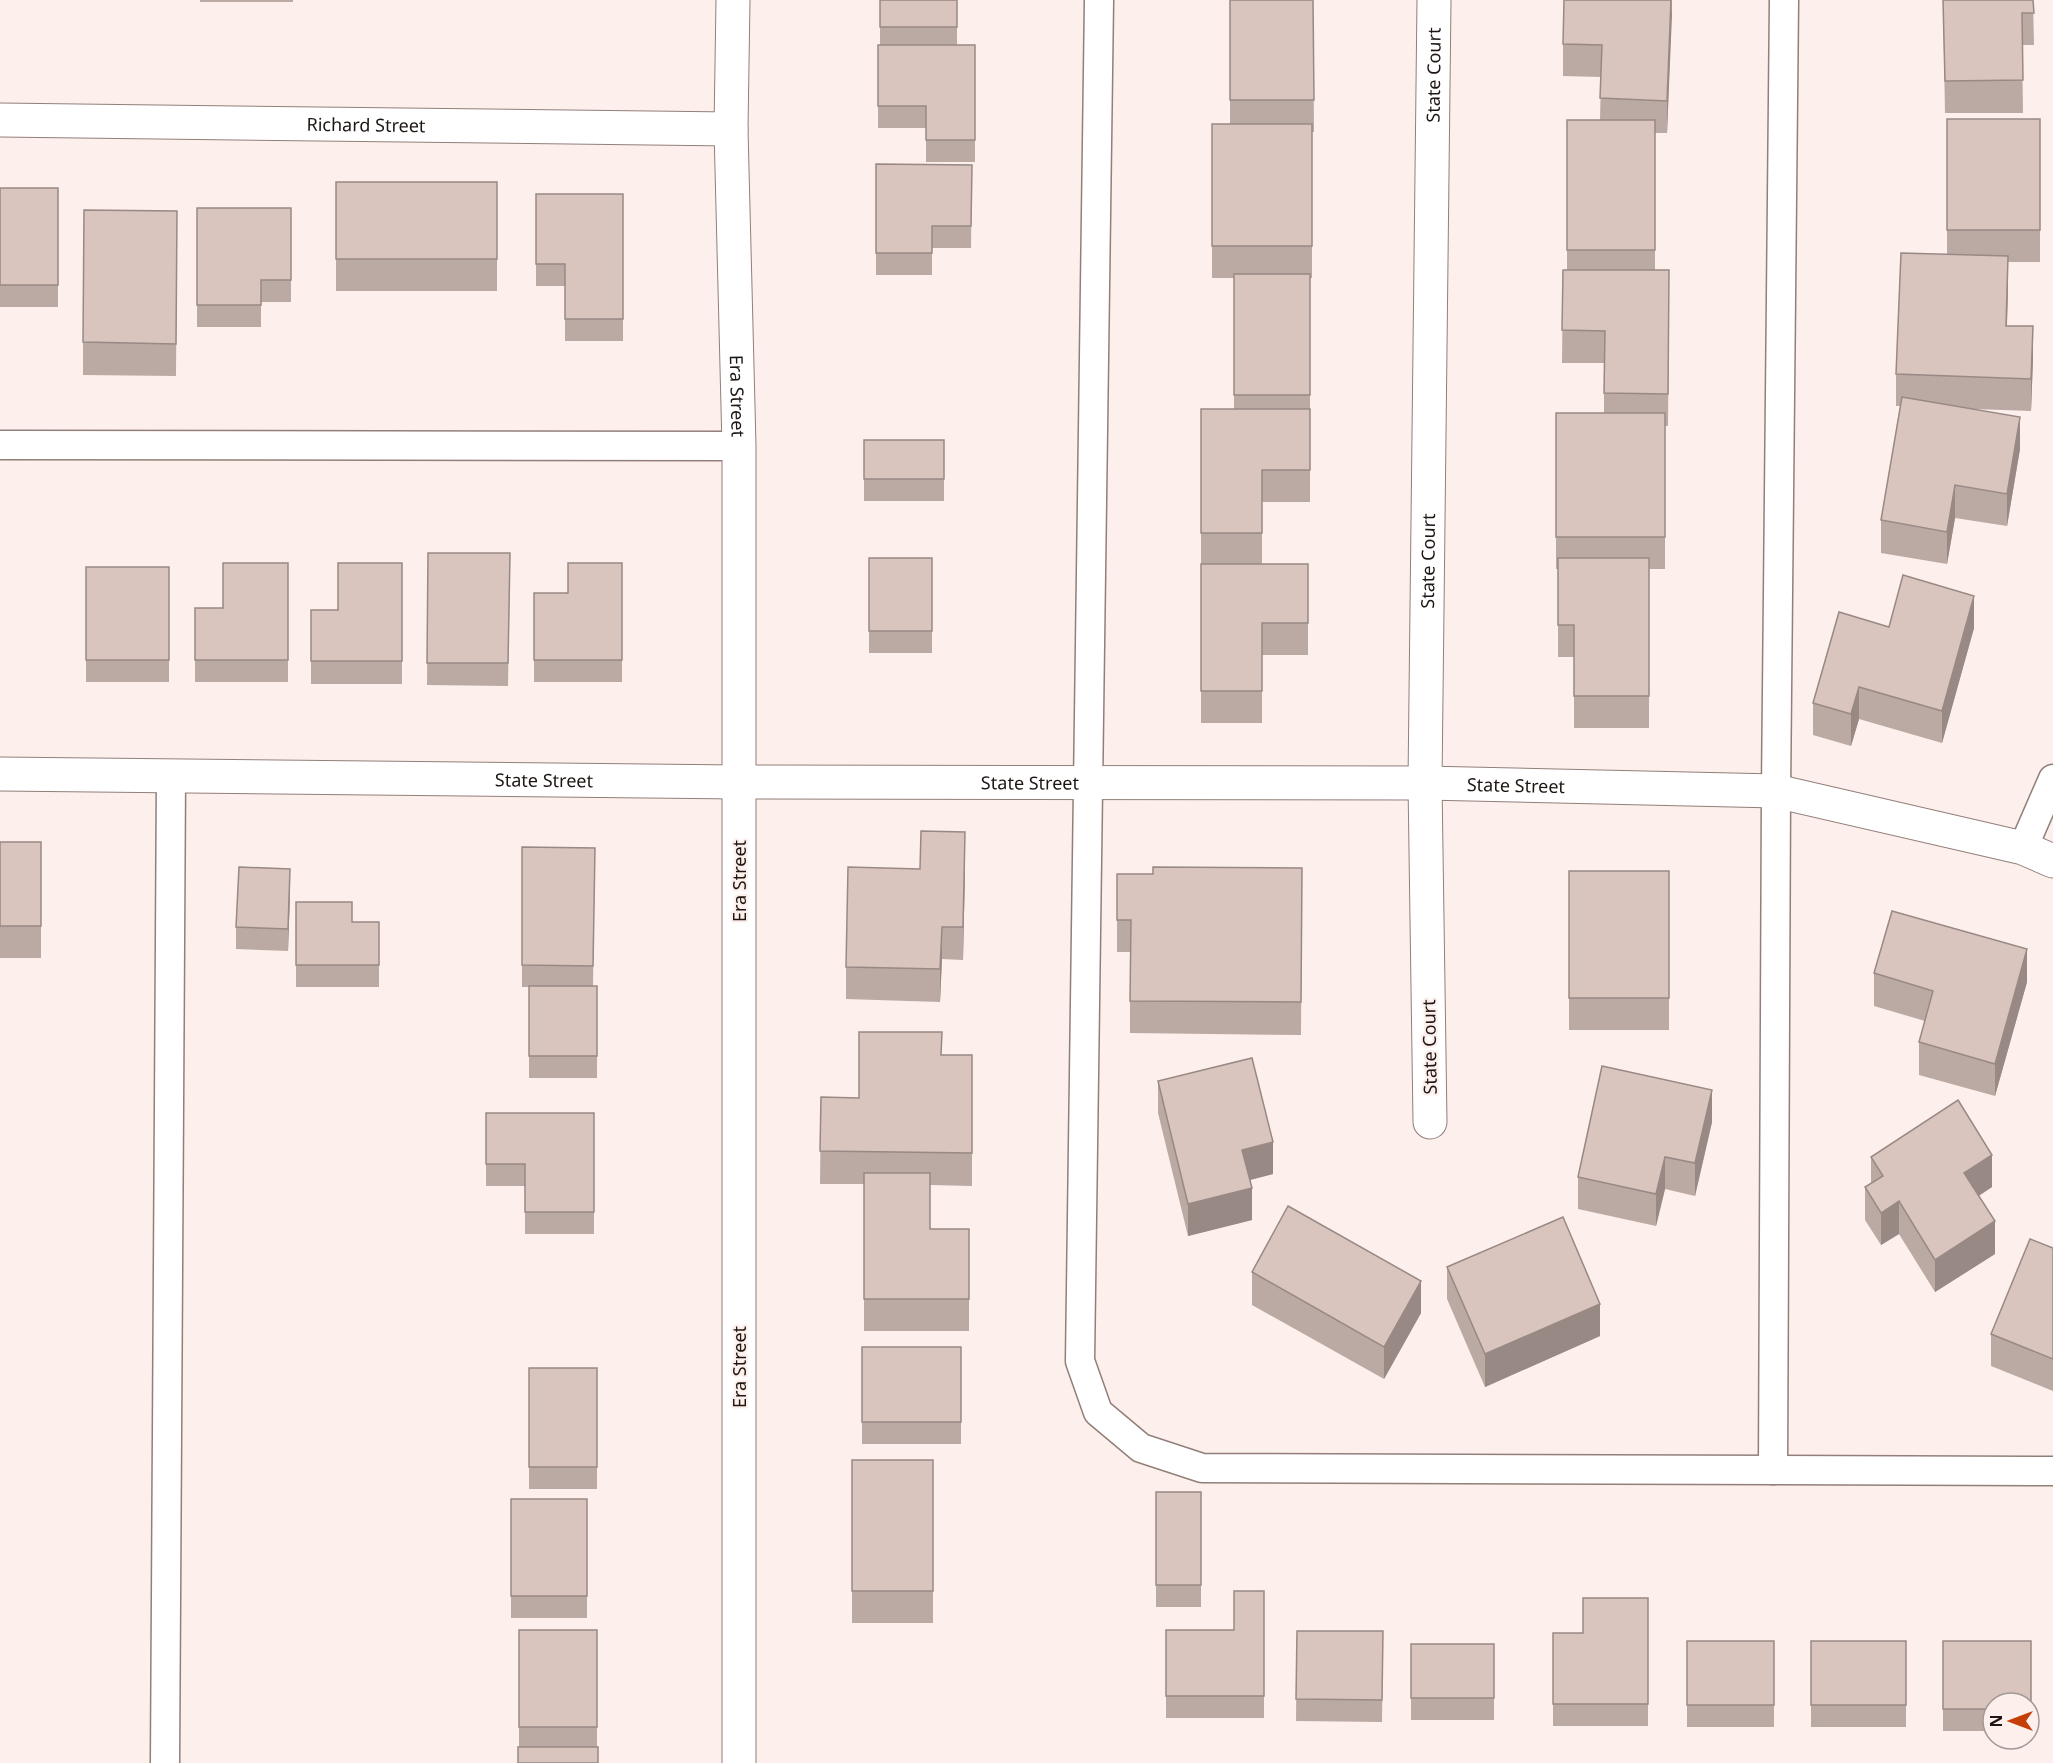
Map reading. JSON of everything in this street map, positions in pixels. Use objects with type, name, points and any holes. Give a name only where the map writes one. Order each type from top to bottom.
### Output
[{"type":"street","name":"Era Street","points":[[733,0],[731,129],[739,446],[739,1763]]},
{"type":"street","name":"State Court","points":[[1430,1122],[1425,783],[1434,0]]},
{"type":"street","name":"Richard Street","points":[[0,120],[731,129]]},
{"type":"street","name":"State Street","points":[[0,774],[739,782],[1425,783],[1776,791],[2023,848],[2053,861]]},
{"type":"lane","points":[[1099,0],[1080,1361],[1098,1412],[1141,1448],[1202,1468],[2053,1471]]},
{"type":"lane","points":[[1773,1470],[1776,791],[1784,0]]},
{"type":"lane","points":[[0,445],[739,446]]},
{"type":"lane","points":[[165,1763],[171,776]]},
{"type":"lane","points":[[2023,848],[2053,779]]},
{"type":"building","points":[[880,0],[957,0],[957,27],[880,27]]},
{"type":"building","points":[[1230,0],[1313,0],[1314,100],[1230,100]]},
{"type":"building","points":[[1564,0],[1671,0],[1667,101],[1600,98],[1602,45],[1563,44]]},
{"type":"building","points":[[1943,0],[2033,0],[2034,13],[2022,13],[2023,80],[1945,81]]},
{"type":"building","points":[[878,45],[975,45],[975,140],[926,140],[926,106],[878,106]]},
{"type":"building","points":[[1947,119],[2040,119],[2040,230],[1947,230]]},
{"type":"building","points":[[1567,120],[1655,120],[1655,250],[1567,250]]},
{"type":"building","points":[[1212,124],[1312,124],[1312,246],[1212,246]]},
{"type":"building","points":[[876,164],[972,165],[971,226],[932,226],[932,253],[876,253]]},
{"type":"building","points":[[336,182],[497,182],[497,259],[336,259]]},
{"type":"building","points":[[0,188],[58,188],[58,285],[0,285]]},
{"type":"building","points":[[536,194],[623,194],[623,319],[565,319],[565,264],[536,264]]},
{"type":"building","points":[[197,208],[291,208],[291,280],[261,280],[261,305],[197,305]]},
{"type":"building","points":[[84,210],[177,211],[176,344],[83,342]]},
{"type":"building","points":[[1901,253],[2008,256],[2006,326],[2033,326],[2031,379],[1896,374]]},
{"type":"building","points":[[1563,270],[1669,270],[1668,394],[1604,393],[1605,331],[1562,330]]},
{"type":"building","points":[[1234,274],[1310,274],[1310,395],[1234,395]]},
{"type":"building","points":[[1902,397],[2020,417],[2007,494],[1955,485],[1947,532],[1881,520]]},
{"type":"building","points":[[1201,409],[1310,409],[1310,470],[1262,470],[1262,533],[1201,533]]},
{"type":"building","points":[[1556,413],[1665,413],[1665,537],[1556,537]]},
{"type":"building","points":[[864,440],[944,440],[944,479],[864,479]]},
{"type":"building","points":[[428,553],[510,553],[508,663],[427,663]]},
{"type":"building","points":[[869,558],[932,558],[932,631],[869,631]]},
{"type":"building","points":[[1558,558],[1649,558],[1649,696],[1574,696],[1574,625],[1558,625]]},
{"type":"building","points":[[223,563],[288,563],[288,660],[195,660],[195,608],[223,608]]},
{"type":"building","points":[[338,563],[402,563],[402,661],[311,661],[311,610],[338,610]]},
{"type":"building","points":[[568,563],[622,563],[622,660],[534,660],[534,593],[568,593]]},
{"type":"building","points":[[1201,564],[1308,564],[1308,623],[1262,623],[1262,691],[1201,691]]},
{"type":"building","points":[[86,567],[169,567],[169,660],[86,660]]},
{"type":"building","points":[[1903,575],[1974,596],[1942,711],[1859,687],[1851,714],[1813,703],[1839,612],[1889,627]]},
{"type":"building","points":[[921,831],[965,832],[963,927],[942,927],[940,969],[846,967],[848,867],[920,869]]},
{"type":"building","points":[[0,842],[41,842],[41,926],[0,926]]},
{"type":"building","points":[[522,847],[595,848],[593,966],[522,965]]},
{"type":"building","points":[[239,867],[290,869],[288,929],[236,927]]},
{"type":"building","points":[[1153,867],[1302,868],[1301,1002],[1130,1001],[1131,920],[1117,920],[1117,874],[1153,874]]},
{"type":"building","points":[[1569,871],[1669,871],[1669,998],[1569,998]]},
{"type":"building","points":[[296,902],[352,902],[352,922],[379,922],[379,965],[296,965]]},
{"type":"building","points":[[1892,911],[2027,949],[1995,1064],[1919,1042],[1933,991],[1874,973]]},
{"type":"building","points":[[529,986],[597,986],[597,1056],[529,1056]]},
{"type":"building","points":[[859,1032],[942,1032],[941,1055],[972,1055],[972,1153],[820,1151],[821,1097],[859,1098]]},
{"type":"building","points":[[1252,1058],[1273,1142],[1242,1150],[1252,1188],[1188,1204],[1158,1081]]},
{"type":"building","points":[[1602,1066],[1712,1090],[1695,1163],[1665,1157],[1656,1194],[1578,1177]]},
{"type":"building","points":[[1958,1100],[1992,1155],[1964,1173],[1995,1221],[1935,1260],[1899,1201],[1881,1213],[1865,1187],[1883,1176],[1871,1157]]},
{"type":"building","points":[[486,1113],[594,1113],[594,1212],[525,1212],[525,1164],[486,1164]]},
{"type":"building","points":[[864,1173],[930,1173],[930,1229],[969,1229],[969,1299],[864,1299]]},
{"type":"building","points":[[1288,1206],[1421,1281],[1384,1347],[1252,1272]]},
{"type":"building","points":[[1563,1217],[1600,1304],[1485,1354],[1447,1267]]},
{"type":"building","points":[[2030,1239],[2053,1248],[2053,1359],[1991,1334]]},
{"type":"building","points":[[862,1347],[961,1347],[961,1422],[862,1422]]},
{"type":"building","points":[[529,1368],[597,1368],[597,1467],[529,1467]]},
{"type":"building","points":[[852,1460],[933,1460],[933,1591],[852,1591]]},
{"type":"building","points":[[1156,1492],[1201,1492],[1201,1585],[1156,1585]]},
{"type":"building","points":[[511,1499],[587,1499],[587,1596],[511,1596]]},
{"type":"building","points":[[1234,1591],[1264,1591],[1264,1696],[1166,1696],[1166,1630],[1234,1630]]},
{"type":"building","points":[[1583,1598],[1648,1598],[1648,1704],[1553,1704],[1553,1633],[1583,1633]]},
{"type":"building","points":[[519,1630],[597,1630],[597,1727],[519,1727]]},
{"type":"building","points":[[1297,1631],[1383,1631],[1382,1700],[1296,1699]]},
{"type":"building","points":[[1687,1641],[1774,1641],[1774,1705],[1687,1705]]},
{"type":"building","points":[[1811,1641],[1906,1641],[1906,1705],[1811,1705]]},
{"type":"building","points":[[1943,1641],[2031,1641],[2031,1691],[1981,1691],[1981,1709],[1943,1709]]},
{"type":"building","points":[[1411,1644],[1494,1644],[1494,1698],[1411,1698]]},
{"type":"building","points":[[518,1747],[598,1747],[598,1763],[518,1763]]}]
